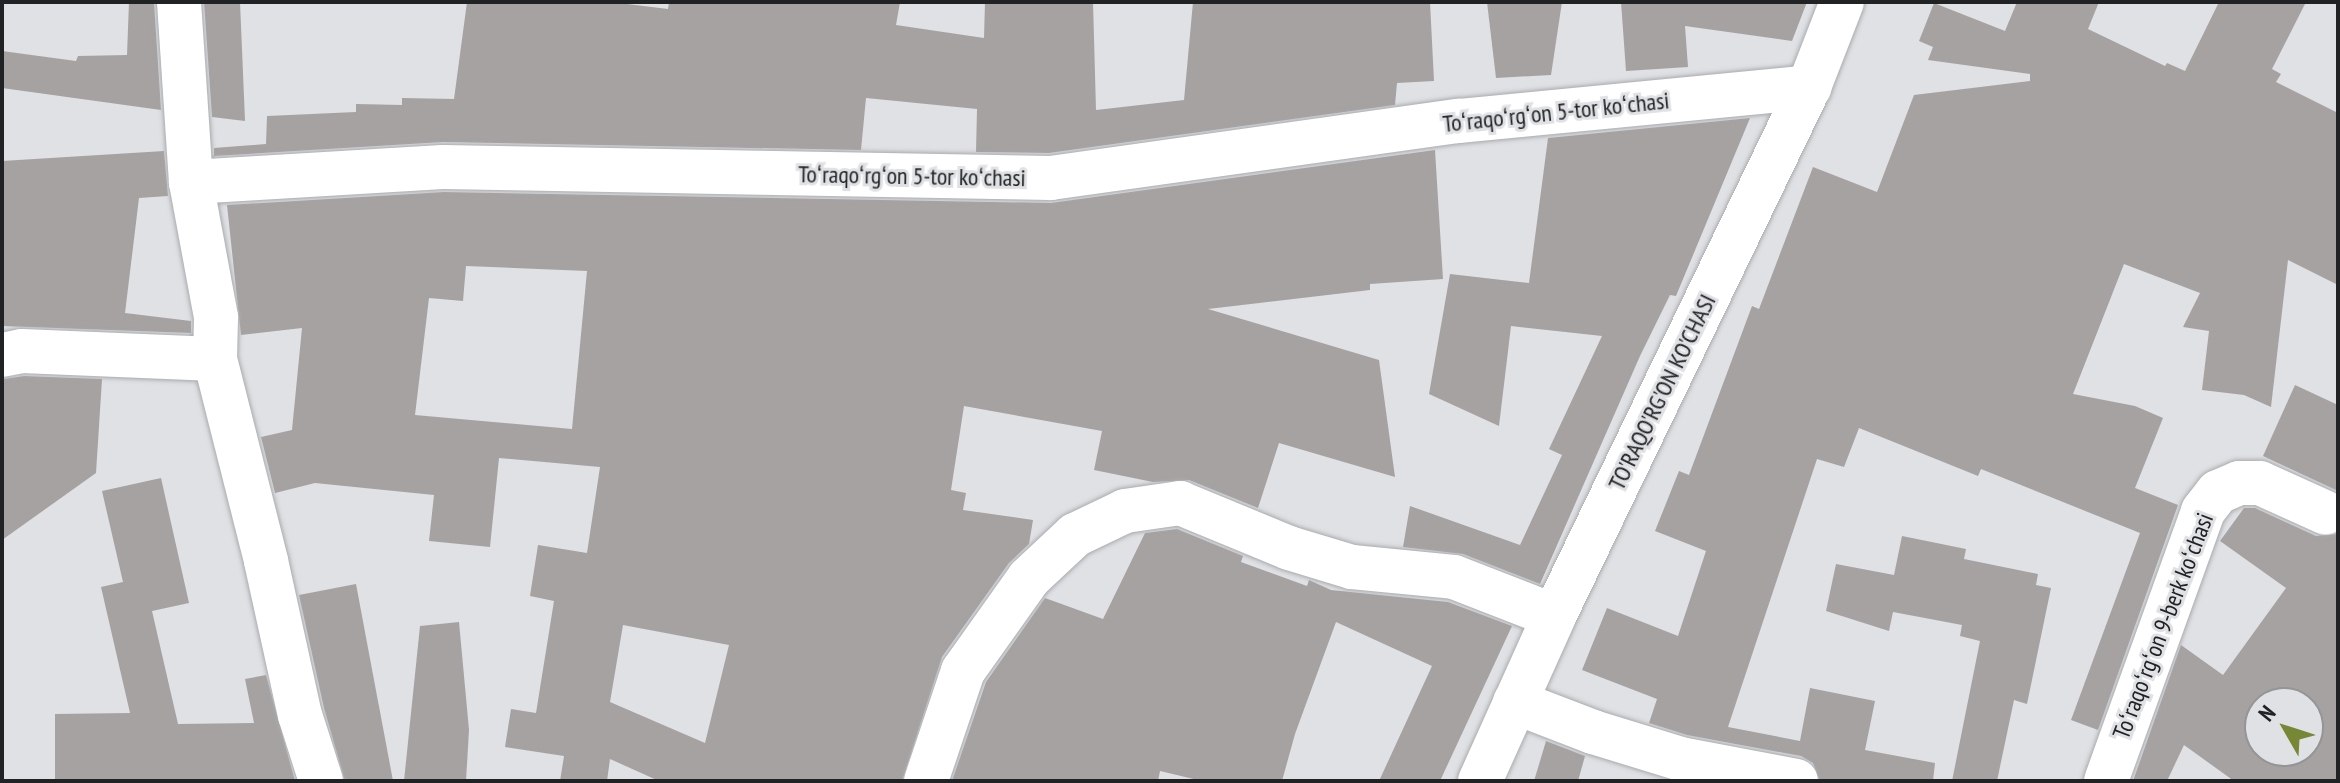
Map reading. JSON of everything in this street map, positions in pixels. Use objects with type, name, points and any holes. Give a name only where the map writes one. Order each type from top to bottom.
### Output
[{"type":"street","points":[[179,2],[191,182],[216,317],[215,359],[266,561],[300,715],[321,781]]},
{"type":"street","name":"TO'RAQO'RG'ON KO'CHASI","points":[[1480,781],[1554,616],[1809,87],[1842,2]]},
{"type":"street","name":"Toʻraqoʻrgʻon 5-tor koʻchasi","points":[[191,182],[443,167],[1051,178],[1459,121],[1809,87]]},
{"type":"street","points":[[2,355],[22,351],[215,359]]},
{"type":"street","name":"Toʻraqoʻrgʻon 9-berk koʻchasi","points":[[2106,781],[2203,511],[2218,492],[2239,483],[2260,483],[2326,513]]},
{"type":"street","points":[[926,781],[963,671],[1029,578],[1075,535],[1125,511],[1180,503],[1289,548],[1352,567],[1454,577],[1554,616]]},
{"type":"street","points":[[1515,702],[1593,732],[1681,759],[1796,781]]},
{"type":"building","points":[[129,2],[154,2],[161,110],[2,88],[2,51],[76,61],[78,56],[127,55]]},
{"type":"building","points":[[204,2],[240,2],[245,121],[212,117]]},
{"type":"building","points":[[467,2],[611,2],[668,9],[669,2],[900,2],[896,25],[984,38],[985,2],[1093,2],[1096,110],[1184,100],[1193,2],[1430,2],[1434,81],[1397,83],[1395,105],[1049,153],[976,152],[977,109],[866,98],[861,150],[443,142],[214,156],[214,148],[266,144],[267,116],[356,112],[356,104],[402,105],[402,98],[454,99]]},
{"type":"building","points":[[1487,2],[1562,2],[1551,75],[1496,78]]},
{"type":"building","points":[[1621,2],[1807,2],[1792,41],[1685,26],[1688,67],[1626,71]]},
{"type":"building","points":[[2017,2],[2099,2],[2088,29],[2165,66],[2167,63],[2185,71],[2219,2],[2306,2],[2272,69],[2281,74],[2276,82],[2338,113],[2338,285],[2288,260],[2271,407],[2244,395],[2202,390],[2209,331],[2183,327],[2200,293],[2124,264],[2073,394],[2135,406],[2163,418],[2135,488],[2178,505],[2098,730],[2071,720],[2140,533],[1981,469],[1978,476],[1859,428],[1844,467],[1817,459],[1728,727],[1800,741],[1810,688],[1875,701],[1865,750],[1935,763],[1933,781],[1820,781],[1813,763],[1801,756],[1687,735],[1649,723],[1657,699],[1582,670],[1607,608],[1678,636],[1706,551],[1655,531],[1679,471],[1689,475],[1752,306],[1759,309],[1813,167],[1877,192],[1914,95],[2030,81],[2030,74],[1928,60],[1933,47],[1919,41],[1934,3],[2005,31]]},
{"type":"building","points":[[1750,118],[1676,296],[1670,295],[1640,356],[1540,584],[1463,554],[1403,547],[1410,506],[1520,545],[1562,455],[1549,449],[1602,336],[1511,326],[1499,426],[1429,394],[1450,274],[1529,283],[1548,138]]},
{"type":"building","points":[[1435,150],[1443,279],[1370,284],[1370,290],[1208,309],[1379,360],[1395,477],[1279,443],[1258,508],[1189,480],[1153,482],[1094,470],[1102,431],[964,406],[951,490],[966,493],[963,510],[1033,520],[1029,544],[1009,563],[942,657],[902,781],[659,781],[610,759],[607,781],[560,781],[564,756],[505,747],[511,709],[536,713],[554,601],[530,596],[538,545],[587,553],[600,467],[499,458],[490,547],[429,541],[434,495],[315,483],[275,493],[261,437],[292,430],[302,328],[241,335],[227,205],[444,192],[1051,203]],"holes":[[[466,266],[587,271],[572,429],[415,415],[429,298],[463,301]],[[623,625],[729,645],[705,743],[610,702]]]},
{"type":"building","points":[[164,151],[168,196],[139,198],[125,313],[191,321],[191,333],[2,326],[2,161]]},
{"type":"building","points":[[24,376],[102,379],[96,473],[2,540],[4,379]]},
{"type":"building","points":[[2295,385],[2338,405],[2338,491],[2263,456]]},
{"type":"building","points":[[161,478],[189,603],[152,611],[178,724],[254,723],[245,679],[266,675],[295,781],[55,781],[55,714],[130,713],[101,587],[123,582],[102,491]]},
{"type":"building","points":[[2244,508],[2255,508],[2316,536],[2338,534],[2338,781],[2234,781],[2184,745],[2167,781],[2133,781],[2181,645],[2223,675],[2286,588],[2220,541]]},
{"type":"building","points":[[1177,529],[1243,556],[1241,562],[1307,586],[1309,580],[1331,590],[1448,602],[1512,626],[1440,781],[1379,781],[1432,666],[1336,622],[1295,734],[1282,781],[1202,781],[1160,771],[1158,781],[952,781],[986,682],[1045,598],[1103,619],[1145,533]]},
{"type":"building","points":[[1902,536],[1966,549],[1964,559],[2038,574],[2036,585],[2051,588],[2027,704],[2014,700],[1997,781],[1952,781],[1980,641],[1960,636],[1962,625],[1893,612],[1889,631],[1826,611],[1836,564],[1894,575]]},
{"type":"building","points":[[356,584],[393,781],[345,781],[324,708],[299,595]]},
{"type":"building","points":[[459,622],[469,730],[466,781],[404,781],[420,626]]},
{"type":"building","points":[[1546,741],[1585,756],[1578,781],[1534,781]]}]
